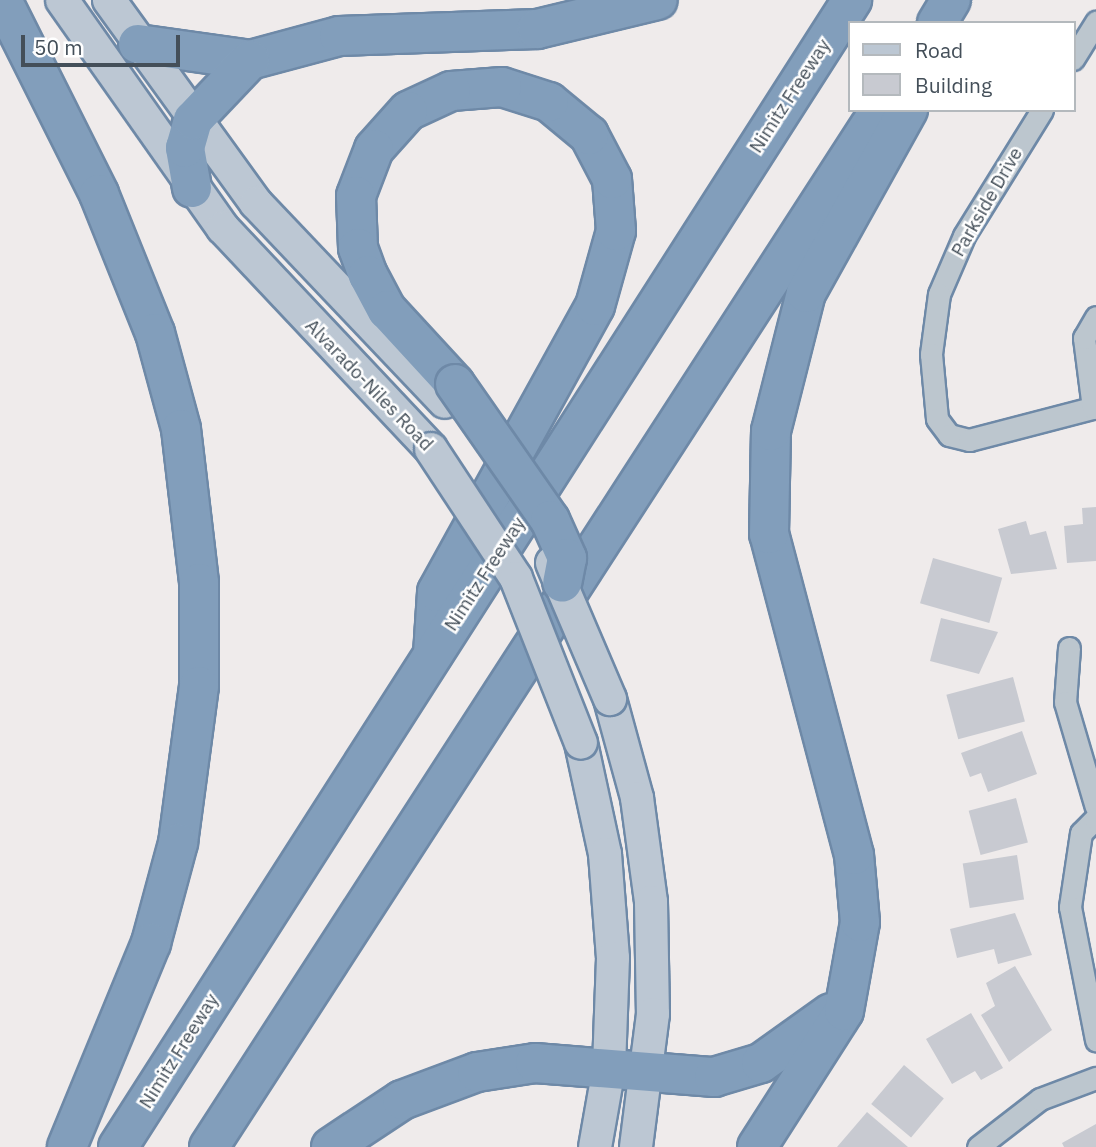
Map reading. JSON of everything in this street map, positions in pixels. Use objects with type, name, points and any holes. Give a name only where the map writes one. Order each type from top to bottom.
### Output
[{"type":"highway","points":[[2,0],[99,194],[155,333],[181,429],[200,583],[200,686],[178,843],[152,943],[67,1147]]},
{"type":"highway","points":[[138,44],[250,60],[339,36],[537,29],[658,0]]},
{"type":"highway","name":"Nimitz Freeway","points":[[118,1147],[852,0]]},
{"type":"highway","points":[[192,188],[185,148],[193,120],[250,60]]},
{"type":"highway","points":[[433,656],[437,592],[595,306],[616,231],[612,180],[589,135],[550,102],[502,87],[451,91],[408,111],[374,149],[356,196],[358,248],[368,275],[387,310],[450,393],[550,520],[567,558],[562,583]]},
{"type":"highway","points":[[209,1147],[879,112]]},
{"type":"highway","points":[[757,1147],[844,1011],[854,980],[860,922],[854,855],[777,575],[767,466],[776,396],[806,293],[907,112]]},
{"type":"highway","points":[[146,1147],[388,769],[393,719]]},
{"type":"highway","points":[[331,1147],[402,1100],[477,1072],[535,1063],[715,1076],[761,1063],[824,1020],[854,980]]},
{"type":"main road","name":"Alvarado-Niles Road","points":[[62,0],[192,188],[255,265],[423,438],[516,578],[581,743],[611,906],[609,1068],[595,1147]]},
{"type":"main road","points":[[109,0],[193,120],[286,239],[450,393]]},
{"type":"main road","points":[[562,583],[610,699],[648,868],[654,957],[649,1072],[636,1147]]},
{"type":"street","points":[[1075,56],[1096,22]]},
{"type":"street","name":"Parkside Drive","points":[[1041,112],[964,236],[939,294],[931,354],[937,419],[950,435],[969,440],[1094,408]]},
{"type":"street","points":[[1094,408],[1084,338],[1096,317]]},
{"type":"street","points":[[1069,648],[1065,702],[1096,807]]},
{"type":"street","points":[[1096,818],[1081,833],[1070,907],[1096,1041]]},
{"type":"street","points":[[978,1147],[1040,1099],[1096,1078]]},
{"type":"building","points":[[1096,507],[1096,561],[1067,563],[1064,526],[1083,524],[1082,508]]},
{"type":"building","points":[[1026,521],[1030,535],[1046,531],[1057,569],[1011,574],[998,529]]},
{"type":"building","points":[[933,558],[1002,578],[989,623],[920,603]]},
{"type":"building","points":[[941,618],[998,632],[979,674],[930,661]]},
{"type":"building","points":[[1013,677],[1025,721],[958,739],[946,695]]},
{"type":"building","points":[[1022,731],[1037,774],[988,792],[981,773],[970,777],[961,753]]},
{"type":"building","points":[[1016,798],[1028,842],[981,855],[969,811]]},
{"type":"building","points":[[1017,855],[1024,899],[970,908],[963,864]]},
{"type":"building","points":[[1015,913],[1032,955],[998,964],[994,949],[957,958],[950,929]]},
{"type":"building","points":[[1015,966],[1052,1030],[1009,1062],[981,1015],[995,1006],[986,983]]},
{"type":"building","points":[[971,1013],[1003,1068],[981,1080],[975,1071],[952,1084],[926,1039]]},
{"type":"building","points":[[904,1065],[944,1098],[911,1137],[871,1104]]},
{"type":"building","points":[[867,1112],[908,1147],[837,1147]]},
{"type":"building","points":[[1096,1124],[1096,1147],[1064,1147],[1062,1143]]}]
